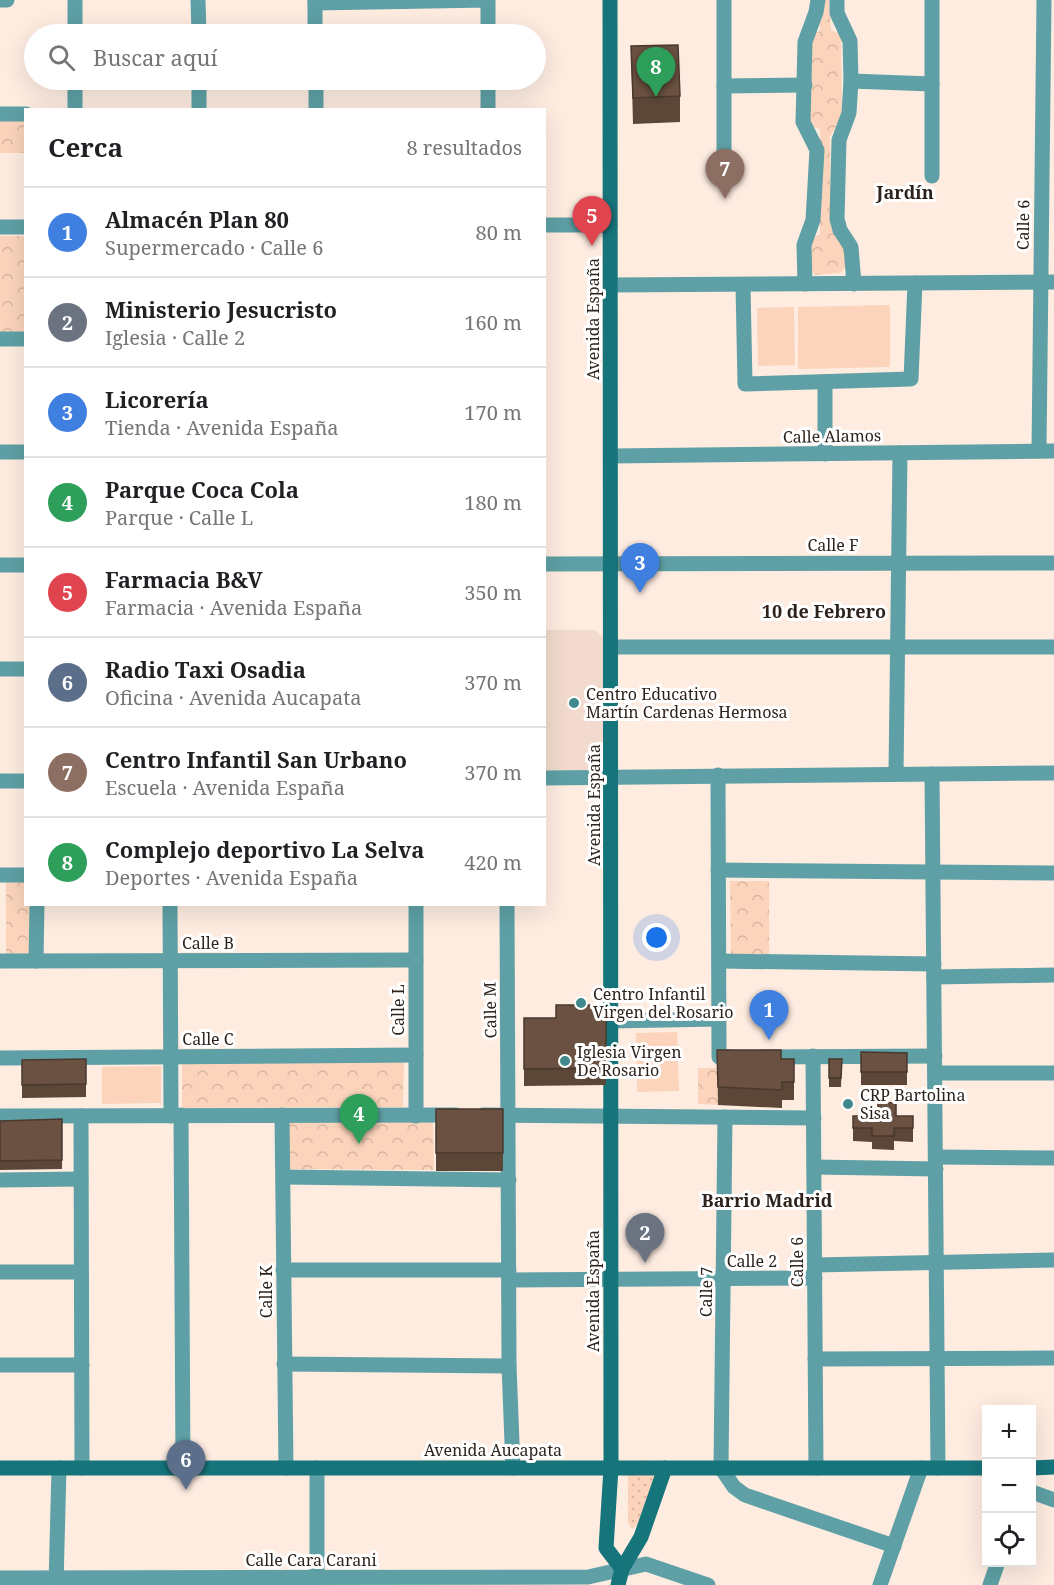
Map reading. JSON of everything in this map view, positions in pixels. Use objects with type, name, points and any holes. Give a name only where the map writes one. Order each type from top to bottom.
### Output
[{"type":"street","points":[[0,0],[7,0]]},
{"type":"street","points":[[75,0],[75,24]]},
{"type":"street","points":[[198,0],[198,24]]},
{"type":"street","points":[[315,24],[315,2],[488,0],[488,24]]},
{"type":"street","name":"Avenida España","points":[[610,0],[611,1468],[606,1548],[622,1569]]},
{"type":"street","points":[[724,0],[724,171]]},
{"type":"street","points":[[805,284],[804,245],[813,220],[817,150],[803,122],[805,42],[818,0]]},
{"type":"street","points":[[837,0],[837,13],[850,41],[851,81],[849,113],[839,140],[837,219],[840,230],[851,246],[854,284]]},
{"type":"street","points":[[932,0],[932,176]]},
{"type":"street","name":"Calle 6","points":[[1044,0],[1047,451]]},
{"type":"street","points":[[851,81],[932,84]]},
{"type":"street","points":[[724,86],[805,85]]},
{"type":"street","points":[[75,90],[75,108]]},
{"type":"street","points":[[199,90],[199,108]]},
{"type":"street","points":[[316,90],[316,108]]},
{"type":"street","points":[[488,90],[488,108]]},
{"type":"street","points":[[0,114],[24,114]]},
{"type":"street","points":[[546,225],[610,225]]},
{"type":"street","points":[[0,227],[24,227]]},
{"type":"street","points":[[611,285],[1047,283]]},
{"type":"street","points":[[743,285],[744,384],[911,379],[915,284]]},
{"type":"street","points":[[0,339],[24,339]]},
{"type":"street","points":[[825,381],[825,454]]},
{"type":"street","name":"Calle Alamos","points":[[611,456],[1047,451]]},
{"type":"street","points":[[0,452],[24,452]]},
{"type":"street","points":[[896,774],[900,453]]},
{"type":"street","name":"Calle F","points":[[546,564],[1054,563]]},
{"type":"street","points":[[0,565],[24,565]]},
{"type":"street","points":[[612,647],[1054,646]]},
{"type":"street","points":[[0,669],[24,669]]},
{"type":"street","points":[[546,778],[1054,773]]},
{"type":"street","points":[[932,774],[938,1468]]},
{"type":"street","points":[[718,775],[719,1057],[935,1056]]},
{"type":"street","points":[[0,781],[24,781]]},
{"type":"street","points":[[718,870],[1054,873]]},
{"type":"street","points":[[0,875],[24,875]]},
{"type":"street","points":[[36,961],[37,906]]},
{"type":"street","points":[[170,906],[171,1057],[176,1115],[183,1468]]},
{"type":"street","name":"Calle L","points":[[416,906],[416,1116]]},
{"type":"street","name":"Calle M","points":[[507,906],[509,1366],[513,1468]]},
{"type":"street","name":"Calle B","points":[[0,962],[416,960]]},
{"type":"street","points":[[719,961],[1054,975]]},
{"type":"street","points":[[611,1021],[719,1020]]},
{"type":"street","name":"Calle C","points":[[0,1058],[416,1055]]},
{"type":"street","name":"Calle 6","points":[[813,1056],[816,1468]]},
{"type":"street","points":[[935,1073],[1054,1073]]},
{"type":"street","name":"Calle K","points":[[282,1115],[286,1468]]},
{"type":"street","points":[[0,1116],[611,1115],[814,1118]]},
{"type":"street","points":[[81,1116],[82,1468]]},
{"type":"street","name":"Calle 7","points":[[721,1468],[725,1117]]},
{"type":"street","points":[[814,1167],[1054,1158]]},
{"type":"street","points":[[284,1177],[509,1179]]},
{"type":"street","points":[[0,1180],[81,1179]]},
{"type":"street","name":"Calle 2","points":[[283,1270],[509,1275],[611,1280],[724,1279],[936,1263],[1054,1260]]},
{"type":"street","points":[[0,1272],[81,1272]]},
{"type":"street","points":[[816,1359],[1054,1358]]},
{"type":"street","points":[[284,1364],[509,1366]]},
{"type":"street","points":[[0,1365],[82,1365]]},
{"type":"street","points":[[1036,1468],[1054,1467]]},
{"type":"street","name":"Avenida Aucapata","points":[[0,1468],[982,1468]]},
{"type":"street","points":[[56,1582],[59,1468]]},
{"type":"street","points":[[317,1468],[317,1582]]},
{"type":"street","points":[[618,1585],[622,1569],[641,1537],[665,1468]]},
{"type":"street","points":[[721,1468],[734,1487],[745,1495],[894,1546]]},
{"type":"street","points":[[880,1585],[921,1468]]},
{"type":"street","points":[[1036,1493],[1054,1500]]},
{"type":"street","name":"Calle Cara Carani","points":[[0,1578],[56,1582],[317,1582],[588,1577],[646,1564],[708,1585]]},
{"type":"street","points":[[994,1584],[997,1567]]},
{"type":"shaded area","name":"Centro Educativo Martín Cardenas Hermosa","points":[[546,630],[595,630],[603,637],[603,769],[600,773],[546,773]]},
{"type":"green space","points":[[820,0],[829,0],[831,30],[841,34],[842,118],[830,136],[831,227],[844,241],[846,267],[840,273],[815,275],[808,266],[807,241],[820,234],[820,129],[807,125],[807,36],[820,31]]},
{"type":"green space","points":[[0,120],[24,120],[24,153],[0,153]]},
{"type":"green space","points":[[0,236],[24,236],[24,333],[0,333]]},
{"type":"green space","points":[[890,305],[890,367],[798,369],[798,307]]},
{"type":"green space","points":[[794,307],[795,365],[758,366],[757,308]]},
{"type":"green space","points":[[24,881],[24,906],[32,906],[32,957],[6,956],[6,882]]},
{"type":"green space","points":[[730,881],[769,881],[769,955],[731,955]]},
{"type":"green space","points":[[677,1032],[679,1091],[637,1092],[636,1033]]},
{"type":"green space","points":[[404,1062],[403,1107],[182,1108],[182,1063]]},
{"type":"green space","points":[[161,1066],[161,1103],[102,1104],[102,1067]]},
{"type":"green space","points":[[698,1068],[717,1068],[718,1105],[698,1104]]},
{"type":"green space","points":[[433,1122],[434,1170],[291,1169],[287,1167],[283,1123]]},
{"type":"green space","points":[[647,1460],[656,1473],[638,1524],[632,1529],[628,1523],[628,1472],[637,1461]]},
{"type":"building","points":[[678,45],[680,96],[633,98],[631,46]]},
{"type":"building","name":"Iglesia Virgen De Rosario","points":[[556,1005],[606,1005],[606,1068],[524,1069],[524,1018],[556,1018]]},
{"type":"building","points":[[717,1050],[781,1050],[781,1059],[794,1059],[794,1082],[782,1082],[782,1090],[718,1087]]},
{"type":"building","points":[[861,1052],[907,1053],[907,1072],[861,1072]]},
{"type":"building","points":[[86,1059],[86,1084],[22,1085],[22,1060]]},
{"type":"building","points":[[829,1059],[842,1059],[841,1078],[829,1078]]},
{"type":"building","points":[[878,1102],[896,1103],[896,1116],[913,1116],[913,1128],[894,1128],[894,1136],[872,1136],[872,1128],[853,1128],[853,1116],[878,1116]]},
{"type":"building","points":[[436,1109],[503,1109],[503,1153],[436,1153]]},
{"type":"building","points":[[62,1119],[62,1160],[0,1161],[0,1121]]},
{"type":"place","name":"Complejo deportivo La Selva","points":[[656,97]]},
{"type":"place","name":"Centro Infantil San Urbano","points":[[725,199]]},
{"type":"place","name":"Farmacia B&V","points":[[592,246]]},
{"type":"place","name":"Licorería","points":[[640,593]]},
{"type":"place","name":"Centro Educativo Martín Cardenas Hermosa","points":[[574,703]]},
{"type":"place","name":"Centro Infantil Virgen del Rosario","points":[[581,1003]]},
{"type":"place","name":"Almacén Plan 80","points":[[769,1040]]},
{"type":"place","name":"Iglesia Virgen De Rosario","points":[[565,1061]]},
{"type":"place","name":"CRP Bartolina Sisa","points":[[848,1104]]},
{"type":"place","name":"Parque Coca Cola","points":[[359,1144]]},
{"type":"place","name":"Ministerio Jesucristo","points":[[645,1263]]},
{"type":"place","name":"Radio Taxi Osadia","points":[[186,1490]]},
{"type":"district","name":"Jardín","points":[[905,192]]},
{"type":"district","name":"10 de Febrero","points":[[824,611]]},
{"type":"district","name":"Barrio Madrid","points":[[767,1200]]}]
